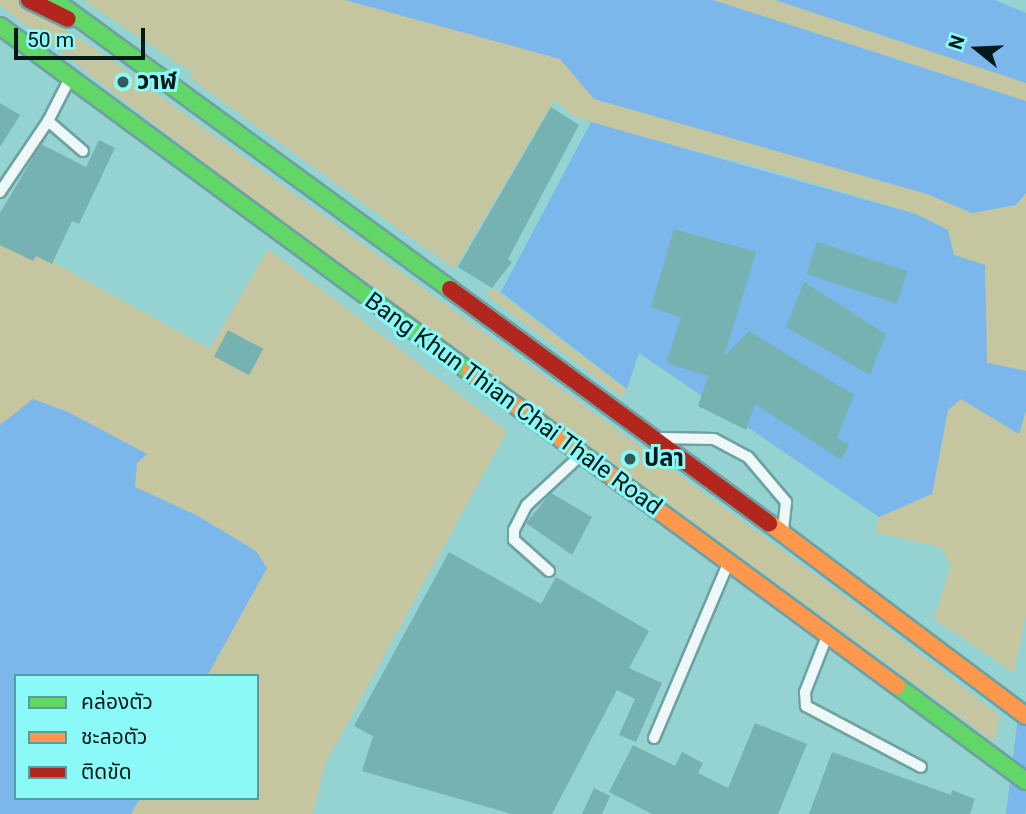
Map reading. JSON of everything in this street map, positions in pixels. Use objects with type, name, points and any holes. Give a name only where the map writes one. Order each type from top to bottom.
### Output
[{"type":"main road","points":[[29,0],[98,33]]},
{"type":"main road","points":[[54,0],[782,532],[1026,716]]},
{"type":"main road","name":"Bang Khun Thian Chai Thale Road","points":[[0,26],[580,456],[730,559],[1026,781]]},
{"type":"lane","points":[[0,192],[48,121],[70,80]]},
{"type":"lane","points":[[48,121],[83,151]]},
{"type":"lane","points":[[655,439],[714,439],[748,457],[786,502],[782,532]]},
{"type":"lane","points":[[549,571],[514,540],[514,530],[527,505],[580,456]]},
{"type":"lane","points":[[654,738],[730,559]]},
{"type":"lane","points":[[828,632],[805,692],[806,706],[921,767]]},
{"type":"green space","points":[[0,0],[18,0],[97,50],[850,600],[1000,716],[994,742],[247,196],[0,5]]},
{"type":"green space","points":[[83,0],[345,0],[561,59],[594,99],[927,194],[972,213],[1016,205],[1026,193],[1026,371],[987,363],[985,265],[954,255],[916,214],[761,167],[610,129],[570,114],[555,99],[454,269],[190,78],[194,74]]},
{"type":"green space","points":[[713,0],[775,0],[1026,83],[1026,101]]},
{"type":"green space","points":[[0,233],[210,349],[268,249],[507,431],[325,764],[313,814],[131,814],[139,800],[259,800],[259,674],[208,674],[267,568],[255,551],[196,515],[134,487],[137,462],[146,454],[0,425]]},
{"type":"green space","points":[[492,288],[627,390],[622,397],[487,295]]},
{"type":"green space","points":[[961,399],[1019,434],[1026,411],[1026,614],[1014,673],[934,619],[951,565],[940,547],[875,532],[879,517],[932,494],[948,410]]},
{"type":"water","points":[[345,0],[713,0],[1026,101],[1026,193],[1016,205],[972,213],[927,194],[594,99],[560,59]]},
{"type":"water","points":[[775,0],[995,0],[1026,13],[1026,83]]},
{"type":"water","points":[[591,122],[916,214],[948,230],[954,255],[985,265],[987,363],[1026,371],[1026,411],[1019,434],[961,399],[948,410],[932,494],[879,517],[639,353],[627,389],[501,292]]},
{"type":"water","points":[[33,399],[68,412],[147,454],[137,463],[135,487],[196,515],[256,551],[267,568],[208,674],[14,674],[14,800],[139,800],[131,814],[0,814],[0,425]]},
{"type":"building","points":[[0,103],[20,115],[0,147]]},
{"type":"building","points":[[551,107],[579,125],[508,259],[512,262],[492,288],[458,267]]},
{"type":"building","points":[[99,140],[115,148],[79,224],[72,221],[52,264],[36,256],[33,261],[0,245],[0,213],[41,144],[86,167]]},
{"type":"building","points":[[674,229],[756,252],[724,357],[749,331],[854,395],[837,438],[849,445],[841,460],[755,404],[746,430],[698,406],[708,376],[666,363],[681,317],[651,307]]},
{"type":"building","points":[[817,242],[907,271],[897,304],[806,274]]},
{"type":"building","points":[[804,282],[886,334],[870,375],[786,327]]},
{"type":"building","points":[[228,330],[263,349],[249,375],[214,356]]},
{"type":"building","points":[[551,493],[592,517],[572,555],[526,523]]},
{"type":"building","points":[[449,552],[541,604],[556,577],[649,631],[629,668],[662,683],[636,742],[619,735],[635,699],[617,690],[552,814],[512,814],[362,771],[373,736],[354,726]]},
{"type":"building","points":[[755,723],[807,744],[778,814],[652,814],[609,792],[633,745],[675,766],[682,752],[703,763],[698,773],[728,788]]},
{"type":"building","points":[[832,752],[951,795],[952,790],[975,799],[970,814],[809,814]]},
{"type":"building","points":[[594,788],[610,796],[602,814],[582,814]]},
{"type":"waterway","points":[[1015,814],[1026,724]]},
{"type":"traffic: fast","points":[[54,0],[450,289]]},
{"type":"traffic: fast","points":[[0,26],[470,372]]},
{"type":"traffic: fast","points":[[897,686],[1026,781]]},
{"type":"traffic: slow","points":[[470,372],[897,686]]},
{"type":"traffic: slow","points":[[769,523],[1026,716]]},
{"type":"traffic: jam","points":[[29,0],[68,19]]},
{"type":"traffic: jam","points":[[450,289],[769,523]]},
{"type":"place","name":"วาฬ","points":[[123,82]]},
{"type":"place","name":"ปลา","points":[[630,459]]}]
